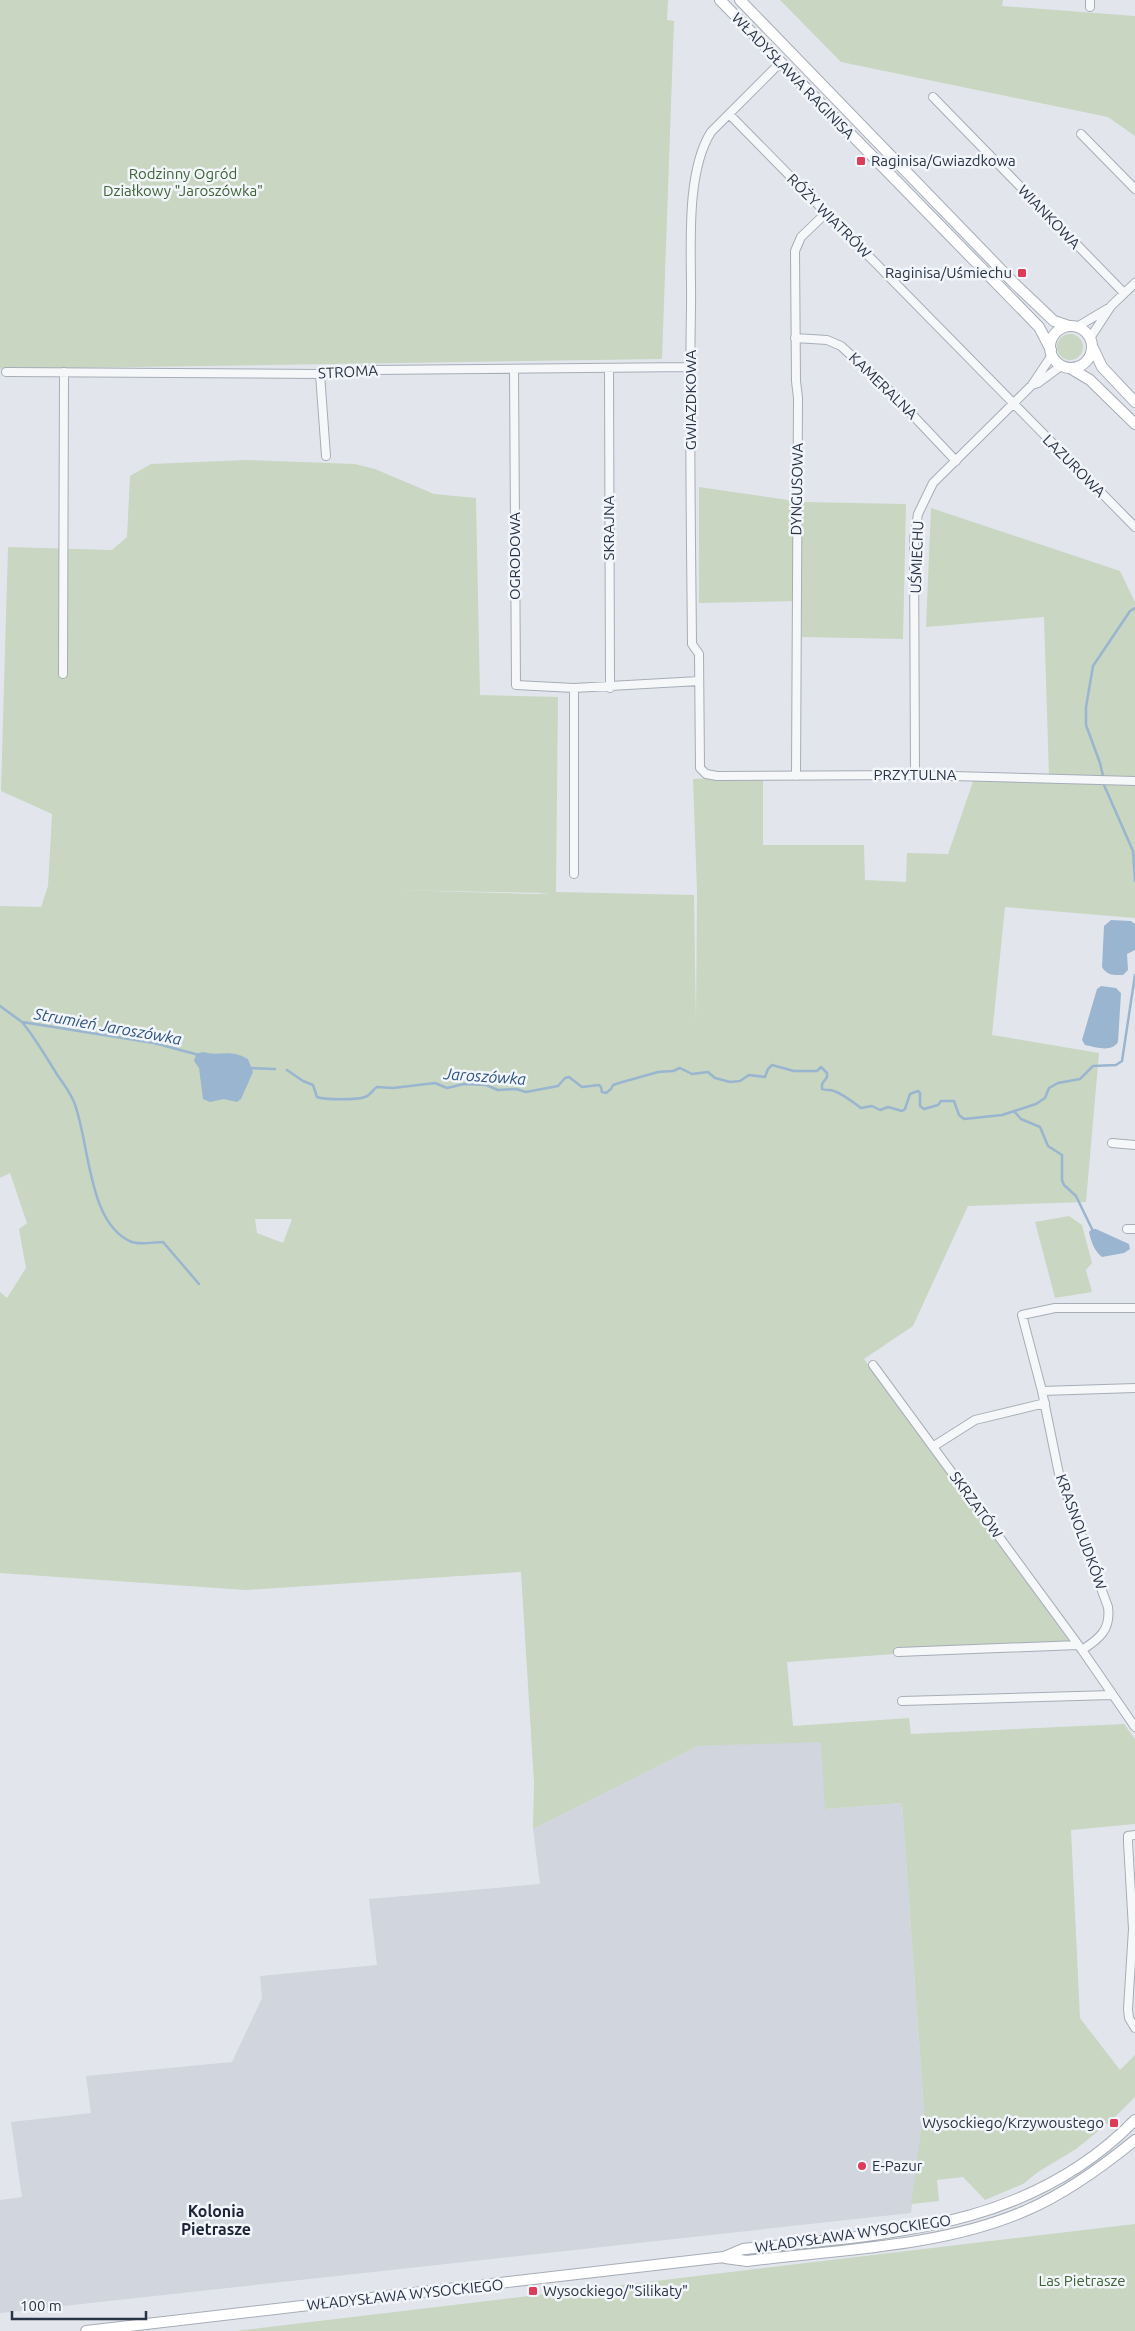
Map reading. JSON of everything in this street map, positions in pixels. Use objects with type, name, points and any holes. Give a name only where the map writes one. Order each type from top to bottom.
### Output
[{"type":"main road","name":"WŁADYSŁAWA RAGINISA","points":[[720,0],[1039,327],[1051,352]]},
{"type":"main road","name":"WŁADYSŁAWA RAGINISA","points":[[740,0],[1014,283],[1054,321],[1073,326]]},
{"type":"main road","points":[[1135,402],[1102,367],[1096,357],[1092,342],[1082,329],[1073,326],[1060,329],[1054,336],[1051,352],[1066,367],[1090,380],[1135,424]]},
{"type":"main road","points":[[1066,367],[1084,364],[1090,356],[1092,342]]},
{"type":"main road","name":"WŁADYSŁAWA WYSOCKIEGO","points":[[724,2258],[743,2250],[920,2228],[975,2215],[1022,2198],[1065,2174],[1094,2155],[1135,2120]]},
{"type":"main road","name":"WŁADYSŁAWA WYSOCKIEGO","points":[[86,2331],[724,2258],[747,2261],[922,2240],[968,2230],[1027,2210],[1086,2176],[1135,2140]]},
{"type":"street","name":"GWIAZDKOWA","points":[[699,766],[699,654],[692,644],[690,366],[692,208],[695,178],[704,144],[711,132],[780,63]]},
{"type":"street","name":"WIANKOWA","points":[[933,98],[1124,293]]},
{"type":"street","name":"RÓŻY WIATRÓW","points":[[729,114],[890,276],[1013,404]]},
{"type":"street","points":[[1081,134],[1135,189]]},
{"type":"street","name":"DYNGUSOWA","points":[[796,776],[798,398],[795,338],[795,251],[801,237],[826,213]]},
{"type":"street","points":[[1092,342],[1111,306],[1135,283]]},
{"type":"street","points":[[1073,326],[1111,306]]},
{"type":"street","name":"KAMERALNA","points":[[795,338],[827,340],[842,346],[888,389],[956,461]]},
{"type":"street","name":"UŚMIECHU","points":[[915,775],[915,527],[925,496],[933,483],[1032,384],[1051,352]]},
{"type":"street","name":"STROMA","points":[[6,372],[320,374],[370,370],[690,366]]},
{"type":"street","name":"UŚMIECHU","points":[[1032,384],[1038,383],[1066,367]]},
{"type":"street","name":"SKRAJNA","points":[[609,368],[610,688]]},
{"type":"street","name":"OGRODOWA","points":[[514,369],[516,685],[610,688],[699,682]]},
{"type":"street","points":[[63,674],[64,372]]},
{"type":"street","points":[[320,374],[326,456]]},
{"type":"street","name":"LAZUROWA","points":[[1013,404],[1135,527]]},
{"type":"street","points":[[574,688],[574,874]]},
{"type":"street","name":"PRZYTULNA","points":[[699,766],[702,771],[710,775],[915,775],[1135,781]]},
{"type":"street","points":[[1112,1143],[1135,1145]]},
{"type":"street","name":"KRASNOLUDKÓW","points":[[1080,1648],[1099,1639],[1105,1632],[1108,1623],[1108,1607],[1059,1474],[1045,1403],[1022,1315],[1055,1308],[1135,1308]]},
{"type":"street","name":"SKRZATÓW","points":[[873,1365],[934,1446],[1135,1727]]},
{"type":"street","points":[[1042,1391],[1135,1388]]},
{"type":"street","points":[[934,1446],[975,1420],[1045,1403]]},
{"type":"street","points":[[898,1652],[1080,1648]]},
{"type":"street","points":[[902,1701],[1112,1694]]},
{"type":"street","points":[[1135,1835],[1128,1836],[1133,1929],[1128,2009],[1129,2018],[1135,2028]]},
{"type":"shaded area","points":[[822,1741],[826,1809],[902,1803],[924,2111],[911,2213],[0,2313],[0,2200],[22,2197],[11,2122],[91,2113],[86,2076],[232,2062],[262,1998],[260,1976],[377,1965],[369,1899],[540,1884],[533,1829],[698,1746]]},
{"type":"green space","name":"Rodzinny Ogród Działkowy \"Jaroszówka\"","points":[[0,0],[668,0],[667,20],[674,21],[662,359],[0,369]]},
{"type":"green space","points":[[780,0],[1003,0],[1002,6],[1135,16],[1135,136],[1108,117],[841,62]]},
{"type":"green space","points":[[1070,334],[1079,338],[1083,347],[1079,356],[1070,360],[1061,356],[1057,347],[1061,338]]},
{"type":"green space","points":[[246,460],[355,464],[375,469],[434,494],[476,498],[480,695],[558,697],[556,892],[694,895],[696,1026],[697,892],[693,779],[763,776],[763,845],[864,845],[865,880],[906,882],[907,853],[948,854],[975,776],[1049,777],[1044,617],[926,627],[931,508],[1120,571],[1135,602],[1135,918],[1005,907],[992,1035],[1099,1053],[1086,1202],[968,1206],[913,1326],[864,1359],[1069,1641],[787,1662],[793,1726],[909,1718],[911,1734],[1124,1724],[1135,1739],[1135,1824],[1071,1830],[1080,2018],[1120,2070],[1135,2055],[1135,2097],[1112,2120],[1076,2149],[1038,2172],[1023,2184],[985,2200],[963,2177],[937,2180],[939,2201],[911,2204],[924,2111],[902,1803],[825,1809],[821,1742],[698,1746],[533,1829],[534,1783],[521,1572],[246,1590],[0,1573],[0,1292],[7,1298],[26,1268],[19,1229],[27,1223],[10,1173],[0,1178],[0,906],[41,907],[48,886],[52,814],[1,791],[8,547],[112,550],[127,537],[130,476],[151,464]],"holes":[[[396,890],[550,893],[537,894]],[[255,1219],[292,1219],[283,1243],[257,1233]]]},
{"type":"green space","points":[[699,487],[802,502],[906,504],[903,639],[802,637],[802,601],[699,603]]},
{"type":"green space","points":[[1069,1216],[1082,1225],[1092,1263],[1086,1270],[1092,1292],[1055,1298],[1035,1222]]},
{"type":"green space","name":"Las Pietrasze","points":[[1135,2224],[1135,2331],[236,2331],[1033,2236]]},
{"type":"water","points":[[1111,920],[1131,921],[1135,924],[1135,950],[1127,954],[1128,970],[1123,975],[1108,973],[1102,967],[1104,926]]},
{"type":"water","points":[[1101,986],[1116,988],[1121,993],[1118,1042],[1107,1048],[1085,1045],[1082,1040],[1097,989]]},
{"type":"water","points":[[203,1052],[215,1054],[230,1053],[248,1059],[253,1072],[241,1099],[237,1102],[224,1099],[210,1102],[203,1099],[199,1068],[194,1061],[196,1054]]},
{"type":"water","points":[[1092,1229],[1096,1229],[1129,1244],[1130,1249],[1124,1253],[1102,1257],[1092,1242],[1089,1232]]},
{"type":"waterway","name":"Jaroszówka","points":[[1103,776],[1086,725],[1086,707],[1093,666],[1130,611],[1135,608]]},
{"type":"waterway","name":"Jaroszówka","points":[[1104,785],[1133,851],[1135,881]]},
{"type":"waterway","name":"Jaroszówka","points":[[287,1070],[303,1081],[313,1085],[317,1097],[326,1099],[356,1099],[369,1095],[377,1087],[393,1088],[435,1083],[447,1088],[464,1084],[486,1085],[498,1090],[516,1089],[526,1092],[558,1086],[565,1078],[569,1077],[582,1087],[599,1085],[602,1092],[606,1093],[613,1085],[658,1072],[673,1071],[680,1068],[692,1074],[708,1072],[715,1078],[730,1082],[740,1081],[749,1075],[765,1077],[772,1065],[794,1071],[817,1071],[821,1067],[827,1073],[822,1089],[837,1092],[861,1108],[872,1106],[880,1110],[888,1107],[902,1111],[905,1109],[910,1094],[918,1091],[920,1093],[920,1106],[924,1109],[938,1105],[941,1101],[954,1101],[959,1115],[964,1119],[1002,1115],[1036,1104],[1045,1098],[1049,1088],[1058,1083],[1080,1079],[1093,1066],[1116,1065],[1122,1061],[1135,975]]},
{"type":"waterway","name":"Strumień Jaroszówka","points":[[0,1006],[22,1022],[154,1043],[199,1055]]},
{"type":"waterway","points":[[22,1022],[41,1048],[74,1102],[92,1180],[106,1218],[117,1232],[132,1242],[163,1242],[199,1284]]},
{"type":"waterway","name":"Strumień Jaroszówka","points":[[249,1068],[275,1069]]},
{"type":"waterway","points":[[1014,1111],[1021,1119],[1040,1127],[1048,1146],[1062,1155],[1062,1180],[1064,1185],[1076,1196],[1092,1229]]},
{"type":"place","name":"Raginisa/Gwiazdkowa","points":[[861,161]]},
{"type":"place","name":"Raginisa/Uśmiechu","points":[[1022,273]]},
{"type":"place","name":"Wysockiego/Krzywoustego","points":[[1114,2123]]},
{"type":"place","name":"E-Pazur","points":[[862,2166]]},
{"type":"place","name":"Wysockiego/\"Silikaty\"","points":[[533,2291]]},
{"type":"district","name":"Kolonia Pietrasze","points":[[216,2220]]}]
